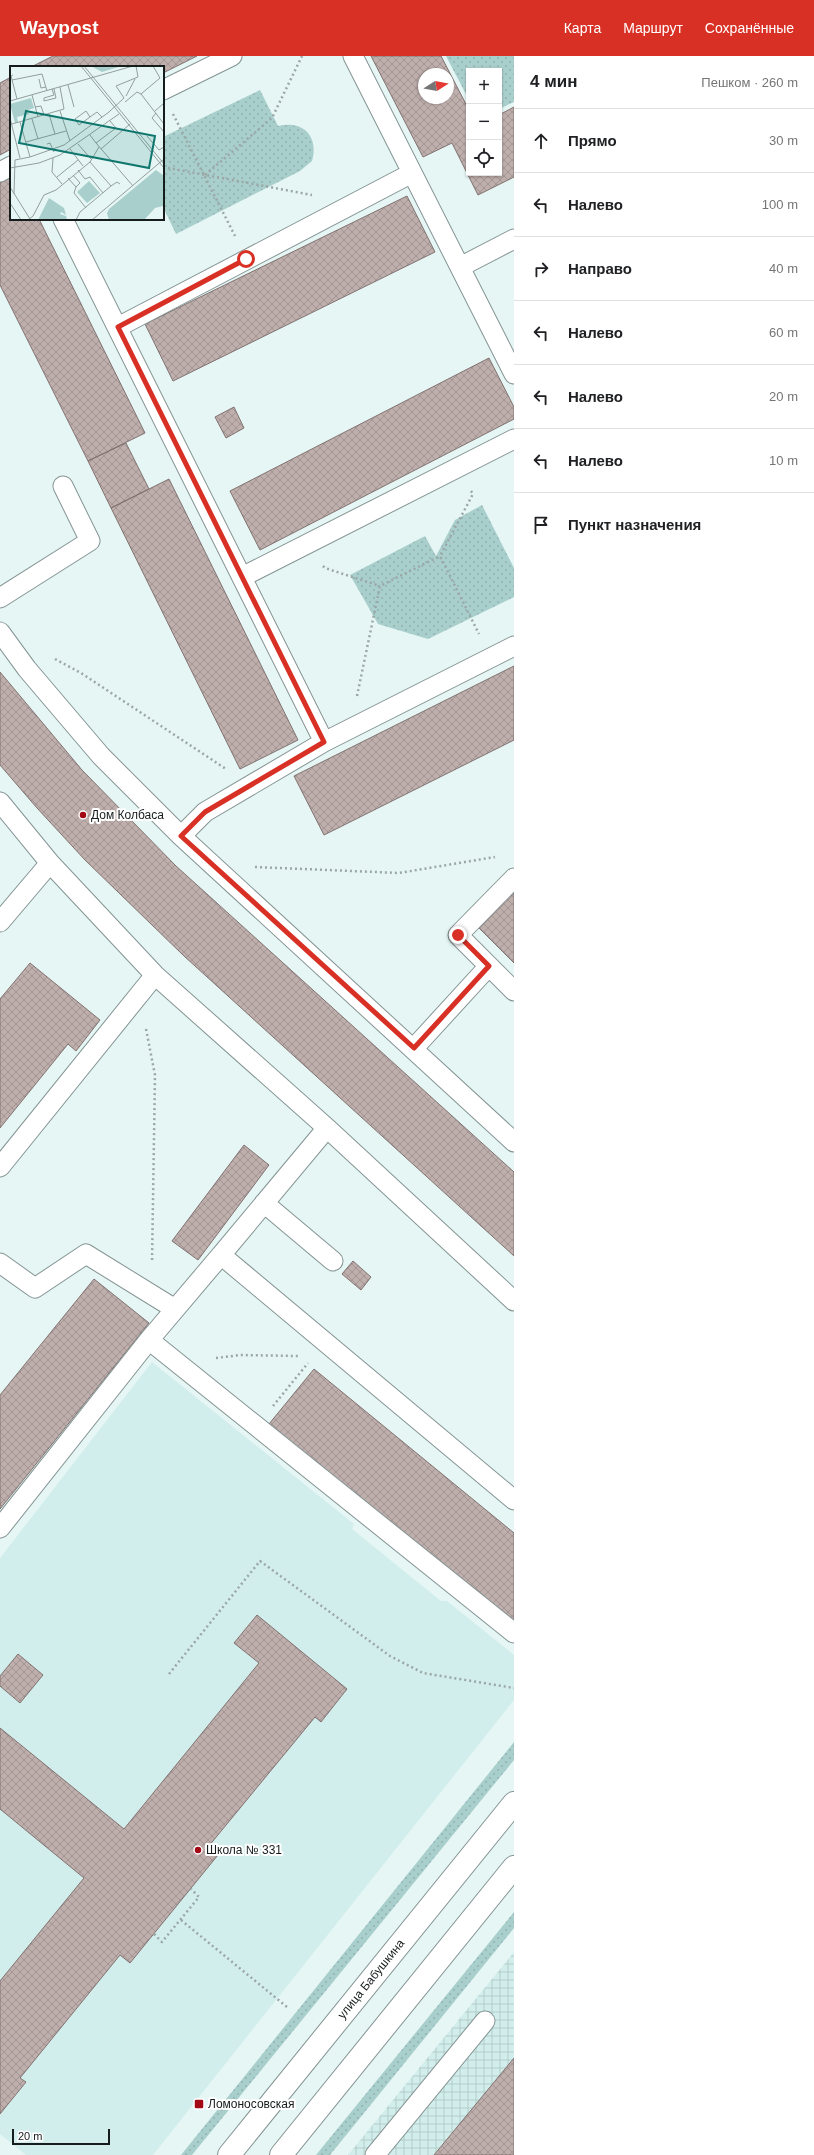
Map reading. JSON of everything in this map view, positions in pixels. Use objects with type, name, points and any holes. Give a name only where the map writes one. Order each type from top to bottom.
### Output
[{"type":"street","name":"улица Бабушкина","points":[[229,2155],[514,1803]]},
{"type":"street","points":[[281,2155],[514,1867]]},
{"type":"lane","points":[[164,90],[232,56]]},
{"type":"lane","points":[[353,56],[460,267],[508,347],[514,374]]},
{"type":"lane","points":[[0,172],[10,167]]},
{"type":"lane","points":[[118,327],[412,173]]},
{"type":"lane","points":[[63,220],[118,327],[324,742]]},
{"type":"lane","points":[[460,267],[514,239]]},
{"type":"lane","points":[[242,577],[514,439]]},
{"type":"lane","points":[[0,598],[90,541],[63,486]]},
{"type":"lane","points":[[0,632],[27,669],[101,756],[181,836],[414,1048],[514,1142]]},
{"type":"lane","points":[[181,836],[205,812],[324,742],[514,646]]},
{"type":"lane","points":[[0,802],[50,863],[155,975],[326,1128],[514,1301]]},
{"type":"lane","points":[[0,922],[50,863]]},
{"type":"lane","points":[[514,878],[458,935],[514,990]]},
{"type":"lane","points":[[414,1048],[489,966]]},
{"type":"lane","points":[[0,1167],[155,975]]},
{"type":"lane","points":[[0,1528],[149,1340],[326,1128]]},
{"type":"lane","points":[[264,1203],[332,1261]]},
{"type":"lane","points":[[0,1264],[35,1288],[86,1254],[175,1309]]},
{"type":"lane","points":[[221,1255],[514,1500]]},
{"type":"lane","points":[[149,1340],[514,1633]]},
{"type":"lane","points":[[375,2155],[485,2021]]},
{"type":"path","points":[[204,175],[272,118],[302,56]]},
{"type":"path","points":[[173,113],[234,233]]},
{"type":"path","points":[[164,167],[314,195]]},
{"type":"path","points":[[325,568],[380,586],[440,556],[473,494]]},
{"type":"path","points":[[440,556],[476,628]]},
{"type":"path","points":[[356,700],[380,586]]},
{"type":"path","points":[[54,658],[81,672],[233,773]]},
{"type":"path","points":[[213,866],[400,873],[499,857]]},
{"type":"path","points":[[145,1022],[155,1075],[152,1270]]},
{"type":"path","points":[[256,1426],[325,1342]]},
{"type":"path","points":[[173,1359],[224,1358],[240,1355],[313,1357]]},
{"type":"path","points":[[170,1674],[260,1561],[390,1656],[423,1673],[514,1688]]},
{"type":"path","points":[[154,1934],[162,1942],[181,1920],[199,1897],[191,1889]]},
{"type":"path","points":[[181,1920],[287,2007]]},
{"type":"shaded area","points":[[446,56],[514,56],[514,102],[502,108],[502,68],[466,68],[466,94],[454,71],[454,68],[452,68]]},
{"type":"shaded area","points":[[260,90],[278,126],[295,125],[302,128],[311,137],[314,152],[312,161],[300,171],[176,234],[164,209],[164,137]]},
{"type":"shaded area","points":[[482,505],[514,568],[514,597],[428,639],[378,624],[350,575],[425,536],[436,556],[455,520]]},
{"type":"shaded area","name":"Школа № 331","points":[[152,1362],[354,1524],[352,1529],[441,1601],[447,1601],[514,1655],[514,1700],[153,2155],[26,2155],[0,2134],[0,1558]]},
{"type":"shaded area","points":[[514,1742],[514,1760],[192,2155],[181,2155]]},
{"type":"shaded area","points":[[514,1912],[514,1928],[330,2155],[316,2155]]},
{"type":"shaded area","points":[[514,1952],[514,2155],[348,2155]]},
{"type":"building","points":[[53,56],[197,56],[164,72],[164,66],[33,66]]},
{"type":"building","points":[[371,56],[441,56],[447,68],[418,68],[418,104],[454,104],[454,81],[466,104],[466,171],[452,143],[423,157]]},
{"type":"building","points":[[10,78],[10,150],[0,155],[0,83]]},
{"type":"building","points":[[514,107],[514,177],[478,195],[468,176],[502,176],[502,113]]},
{"type":"building","points":[[10,178],[10,220],[39,220],[145,433],[88,461],[0,285],[0,183]]},
{"type":"building","points":[[407,196],[435,252],[173,381],[145,324]]},
{"type":"building","points":[[489,358],[514,407],[514,419],[260,550],[230,491]]},
{"type":"building","points":[[234,407],[244,428],[226,438],[215,417]]},
{"type":"building","points":[[126,443],[149,489],[111,508],[88,461]]},
{"type":"building","points":[[169,479],[298,740],[240,769],[111,508]]},
{"type":"building","points":[[514,666],[514,740],[324,835],[294,776]]},
{"type":"building","points":[[0,672],[82,770],[176,866],[514,1172],[514,1256],[184,956],[85,860],[37,808],[0,765]]},
{"type":"building","points":[[514,891],[514,963],[478,927]]},
{"type":"building","points":[[30,963],[100,1020],[76,1051],[68,1044],[0,1128],[0,999]]},
{"type":"building","points":[[244,1145],[269,1165],[198,1260],[172,1241]]},
{"type":"building","points":[[353,1261],[371,1277],[361,1290],[342,1274]]},
{"type":"building","points":[[94,1279],[149,1323],[0,1509],[0,1395]]},
{"type":"building","points":[[314,1369],[514,1533],[514,1624],[269,1424]]},
{"type":"building","points":[[257,1615],[347,1689],[321,1722],[315,1717],[208,1847],[218,1855],[130,1963],[120,1955],[20,2078],[26,2082],[0,2114],[0,1981],[84,1878],[0,1809],[0,1728],[124,1829],[259,1663],[234,1643]]},
{"type":"building","points":[[18,1654],[43,1675],[20,1703],[0,1686],[0,1676]]},
{"type":"building","points":[[514,2058],[514,2155],[434,2155]]},
{"type":"place","name":"Дом Колбаса","points":[[83,815]]},
{"type":"place","name":"Школа № 331","points":[[198,1850]]},
{"type":"place","name":"Ломоносовская","points":[[199,2104]]},
{"type":"route","points":[[246,259],[118,327],[324,742],[205,812],[181,836],[414,1048],[489,966],[458,935]]}]
